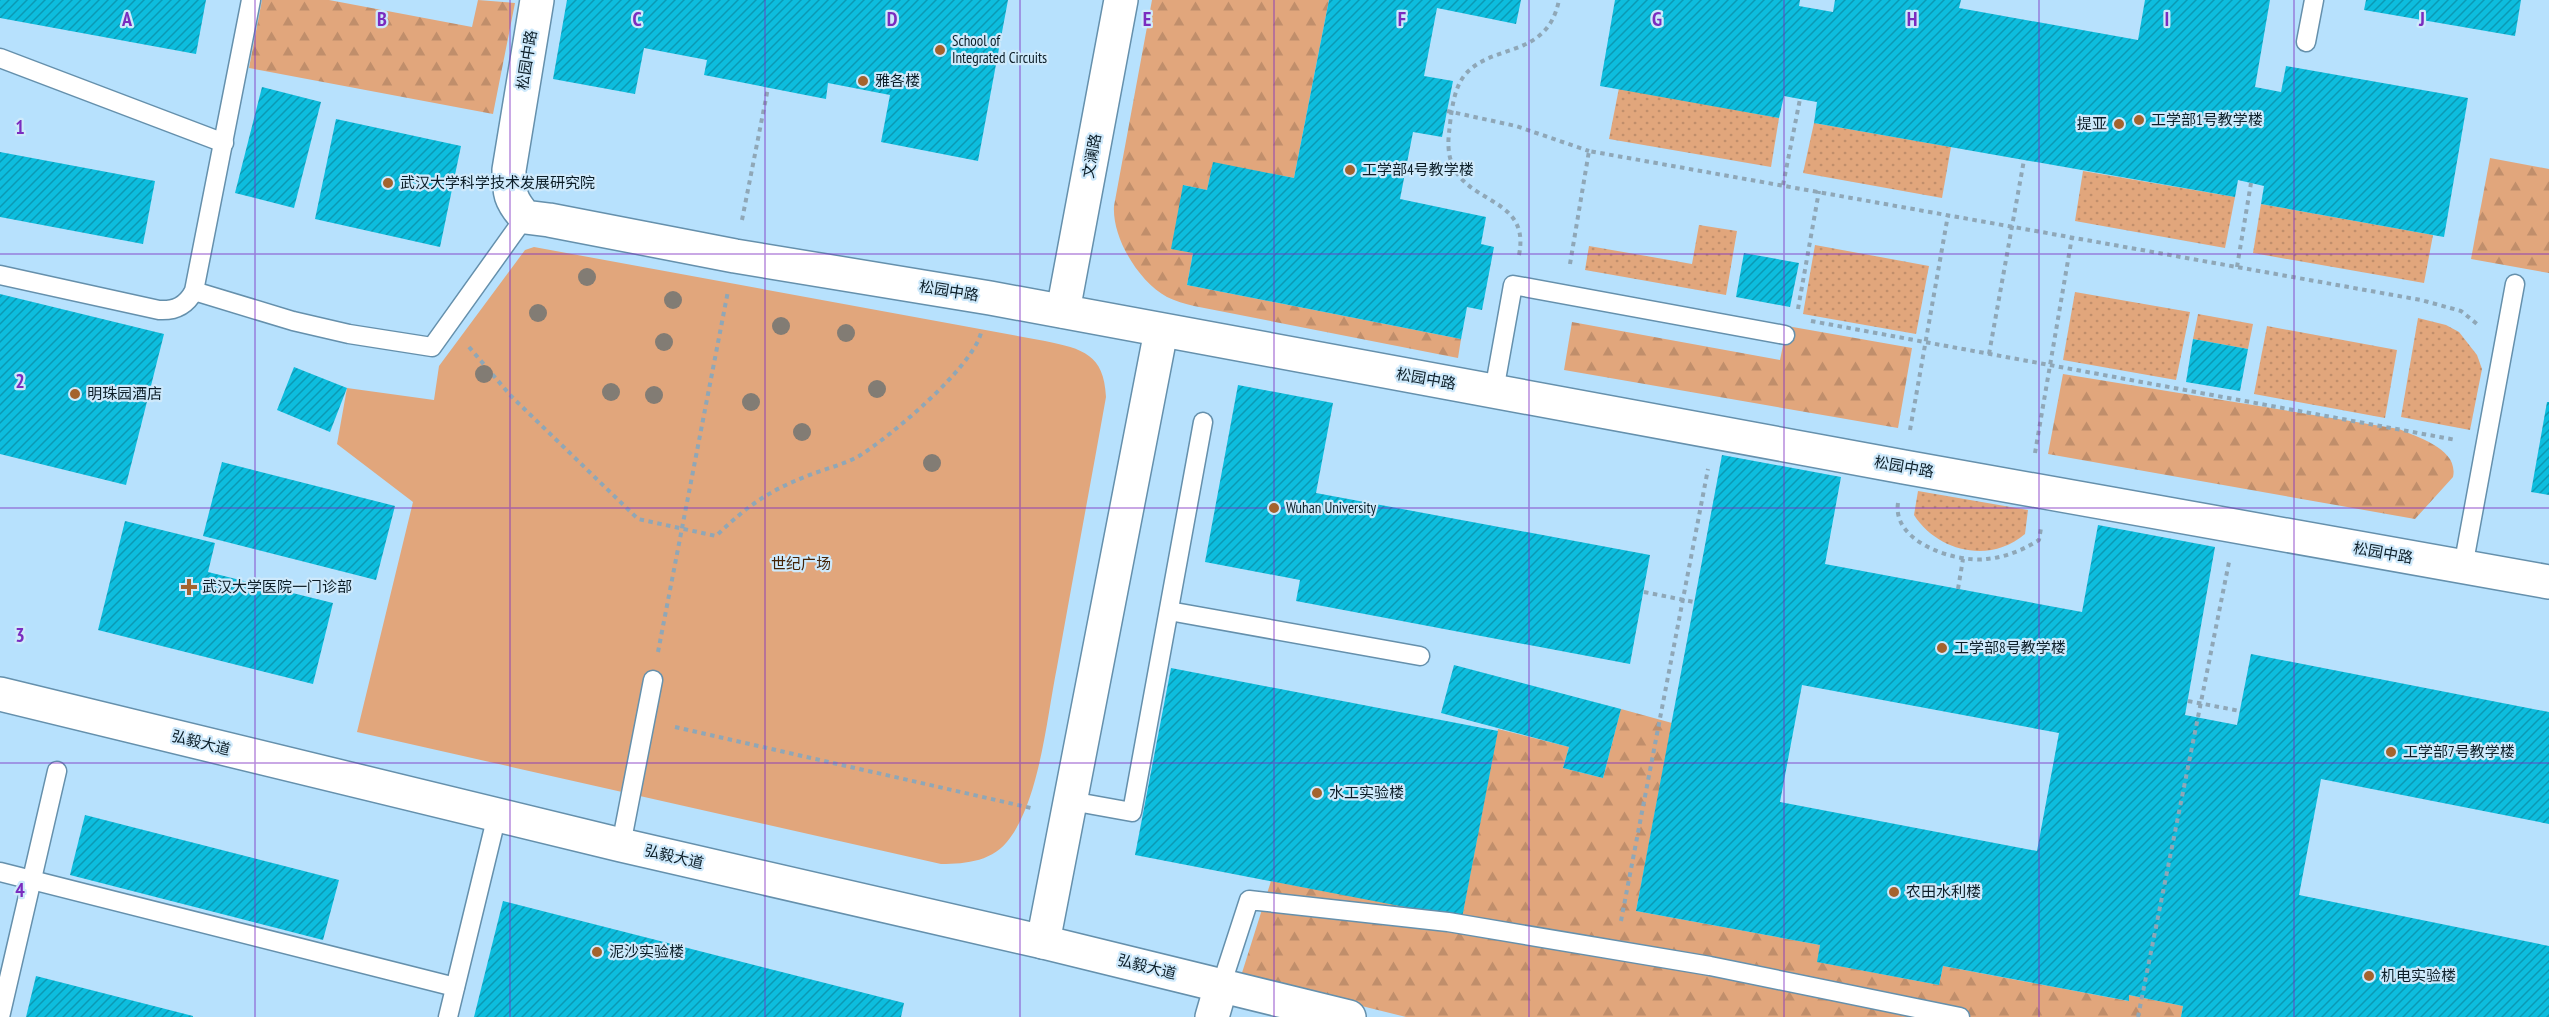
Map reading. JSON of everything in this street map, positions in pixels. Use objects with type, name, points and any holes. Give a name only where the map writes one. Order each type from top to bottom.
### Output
[{"type":"street","name":"松园中路","points":[[537,0],[508,188],[512,203],[525,217],[735,256],[1063,311],[1904,467],[2549,582]]},
{"type":"street","name":"文澜路","points":[[1063,311],[1120,0]]},
{"type":"street","points":[[1043,942],[1161,331]]},
{"type":"street","name":"弘毅大道","points":[[0,694],[621,845],[1043,942],[1348,1017]]},
{"type":"street","points":[[1212,1017],[1221,986]]},
{"type":"lane","points":[[0,275],[159,310],[170,311],[185,304],[194,291],[250,0]]},
{"type":"lane","points":[[2307,42],[2314,0]]},
{"type":"lane","points":[[0,58],[224,143]]},
{"type":"lane","points":[[194,291],[293,321],[349,334],[432,347],[525,217]]},
{"type":"lane","points":[[2463,567],[2515,284]]},
{"type":"lane","points":[[1494,391],[1513,285],[1785,336]]},
{"type":"lane","points":[[1069,809],[1132,812],[1203,422]]},
{"type":"lane","points":[[1169,611],[1420,656]]},
{"type":"lane","points":[[621,845],[653,680]]},
{"type":"lane","points":[[0,1017],[57,771]]},
{"type":"lane","points":[[448,1017],[497,815]]},
{"type":"lane","points":[[0,872],[456,987]]},
{"type":"lane","points":[[1221,986],[1249,900],[1448,922],[1710,966],[1960,1017]]},
{"type":"path","points":[[1513,285],[1522,235],[1512,217],[1501,206],[1462,181],[1450,165],[1448,143],[1450,112],[1464,75],[1485,61],[1534,40],[1554,17],[1559,0]]},
{"type":"path","points":[[740,229],[768,87]]},
{"type":"path","points":[[1784,185],[1800,99]]},
{"type":"path","points":[[1450,112],[1516,126],[1589,151],[2445,305],[2461,311],[2502,350]]},
{"type":"path","points":[[1564,294],[1589,151]]},
{"type":"path","points":[[1989,354],[2024,160]]},
{"type":"path","points":[[2237,267],[2251,183]]},
{"type":"path","points":[[1796,318],[1819,191]]},
{"type":"path","points":[[1948,215],[1897,513],[1909,533],[1933,550],[1963,559],[1976,560],[2013,554],[2039,540]]},
{"type":"path","points":[[2028,489],[2072,237]]},
{"type":"path","points":[[653,680],[729,285]]},
{"type":"path","points":[[449,322],[511,396],[638,519],[716,536],[758,499],[797,480],[858,457],[918,409],[975,349],[990,298]]},
{"type":"path","points":[[1807,321],[2485,445]]},
{"type":"path","points":[[1615,951],[1710,458]]},
{"type":"path","points":[[2138,1017],[2232,552]]},
{"type":"path","points":[[1958,589],[1963,559]]},
{"type":"path","points":[[1644,592],[1694,602]]},
{"type":"path","points":[[2188,701],[2241,711]]},
{"type":"path","points":[[645,720],[1069,809]]},
{"type":"shaded area","name":"Wuhan University","points":[[0,0],[2549,0],[2549,1017],[0,1017]]},
{"type":"green space","points":[[262,0],[329,0],[472,27],[478,0],[515,3],[493,114],[249,68]]},
{"type":"green space","points":[[1152,0],[1329,0],[1294,178],[1213,163],[1207,190],[1183,185],[1193,253],[1187,285],[1461,339],[1458,358],[1191,305],[1167,297],[1137,270],[1118,232],[1114,206]]},
{"type":"green space","points":[[1619,88],[1779,118],[1771,167],[1609,139]]},
{"type":"green space","points":[[1814,123],[1951,147],[1942,198],[1803,173]]},
{"type":"green space","points":[[2490,158],[2549,169],[2549,273],[2471,259]]},
{"type":"green space","points":[[2083,171],[2235,197],[2225,248],[2075,221]]},
{"type":"green space","points":[[2261,204],[2433,235],[2424,283],[2253,253]]},
{"type":"green space","points":[[1699,225],[1737,231],[1726,295],[1585,270],[1589,246],[1692,264]]},
{"type":"green space","points":[[1815,245],[1929,266],[1916,334],[1803,314]]},
{"type":"green space","name":"世纪广场","points":[[534,247],[1045,341],[1080,351],[1096,362],[1101,371],[1106,397],[1041,756],[1029,801],[1020,821],[1004,846],[979,860],[941,864],[357,732],[413,502],[337,444],[347,388],[434,400],[439,366],[525,250]]},
{"type":"green space","points":[[2075,292],[2190,312],[2176,380],[2063,360]]},
{"type":"green space","points":[[2198,314],[2253,324],[2248,349],[2193,339]]},
{"type":"green space","points":[[2418,318],[2446,325],[2459,332],[2477,355],[2482,369],[2470,430],[2401,417]]},
{"type":"green space","points":[[1572,322],[1780,360],[1787,326],[1912,348],[1898,428],[1564,370]]},
{"type":"green space","points":[[2267,326],[2397,350],[2385,418],[2254,394]]},
{"type":"green space","points":[[2063,374],[2399,429],[2444,452],[2453,467],[2453,477],[2415,519],[2048,454]]},
{"type":"green space","points":[[1918,491],[2028,510],[2025,534],[1996,549],[1965,550],[1950,545],[1924,528],[1914,515]]},
{"type":"green space","points":[[1621,709],[1672,723],[1636,911],[1820,945],[1818,962],[1939,985],[1943,966],[2128,1001],[2129,995],[2183,1006],[2181,1017],[1406,1017],[1241,976],[1271,881],[1462,917],[1498,729],[1569,747],[1563,768],[1603,778]]},
{"type":"building","points":[[0,0],[206,0],[196,54],[0,18]]},
{"type":"building","name":"雅各楼","points":[[567,0],[1008,0],[978,161],[881,142],[890,95],[828,83],[826,99],[704,75],[707,60],[644,48],[635,94],[553,79]]},
{"type":"building","name":"工学部4号教学楼","points":[[1329,0],[1521,0],[1516,24],[1437,8],[1424,76],[1453,81],[1442,137],[1413,132],[1400,199],[1486,217],[1481,244],[1494,247],[1482,310],[1467,307],[1461,339],[1187,285],[1193,253],[1171,249],[1183,185],[1207,190],[1213,162],[1294,178]]},
{"type":"building","name":"工学部1号教学楼","points":[[1615,0],[1800,0],[1799,6],[1833,12],[1835,0],[1961,0],[1959,8],[2138,40],[2145,0],[2270,0],[2255,87],[2281,92],[2286,66],[2468,98],[2444,237],[2261,204],[2264,186],[2238,180],[2235,197],[1814,123],[1817,102],[1784,96],[1779,118],[1600,86]]},
{"type":"building","points":[[2366,0],[2521,0],[2515,36],[2364,10]]},
{"type":"building","points":[[262,87],[321,102],[294,208],[235,193]]},
{"type":"building","name":"武汉大学科学技术发展研究院","points":[[336,119],[461,146],[440,247],[315,219]]},
{"type":"building","points":[[0,152],[155,181],[143,244],[0,217]]},
{"type":"building","points":[[1744,253],[1799,263],[1790,307],[1736,297]]},
{"type":"building","name":"明珠园酒店","points":[[0,294],[164,334],[126,485],[0,454]]},
{"type":"building","points":[[2193,339],[2248,349],[2240,391],[2186,382]]},
{"type":"building","points":[[294,367],[347,388],[330,432],[277,410]]},
{"type":"building","points":[[1238,385],[1333,403],[1316,493],[1650,555],[1630,664],[1296,601],[1300,580],[1205,562]]},
{"type":"building","points":[[2547,402],[2549,402],[2549,495],[2531,492]]},
{"type":"building","points":[[1722,455],[1841,477],[1825,564],[2082,612],[2098,525],[2215,547],[2185,715],[2237,725],[2251,654],[2549,712],[2549,824],[2321,779],[2299,895],[2549,946],[2549,1017],[2181,1017],[2183,1006],[2129,995],[2129,1001],[1943,966],[1939,985],[1817,962],[1820,945],[1636,911]],"holes":[[[1802,685],[2059,733],[2037,851],[1780,802]]]},
{"type":"building","points":[[222,462],[395,506],[376,580],[203,536]]},
{"type":"building","name":"武汉大学医院一门诊部","points":[[125,521],[215,543],[208,572],[333,603],[313,684],[98,630]]},
{"type":"building","points":[[1454,665],[1621,709],[1603,778],[1563,768],[1569,747],[1441,713]]},
{"type":"building","name":"水工实验楼","points":[[1171,668],[1498,731],[1462,918],[1135,855]]},
{"type":"building","points":[[85,815],[339,880],[323,940],[70,875]]},
{"type":"building","name":"泥沙实验楼","points":[[503,901],[904,1003],[901,1017],[474,1017]]},
{"type":"building","points":[[36,976],[193,1016],[193,1017],[26,1017]]},
{"type":"place","name":"School of Integrated Circuits","points":[[940,50]]},
{"type":"place","name":"雅各楼","points":[[863,81]]},
{"type":"place","name":"工学部1号教学楼","points":[[2139,120]]},
{"type":"place","name":"提亚","points":[[2119,124]]},
{"type":"place","name":"工学部4号教学楼","points":[[1350,170]]},
{"type":"place","name":"武汉大学科学技术发展研究院","points":[[388,183]]},
{"type":"place","name":"明珠园酒店","points":[[75,394]]},
{"type":"place","name":"Wuhan University","points":[[1274,508]]},
{"type":"place","name":"武汉大学医院一门诊部","points":[[189,587]]},
{"type":"place","name":"工学部8号教学楼","points":[[1942,648]]},
{"type":"place","name":"工学部7号教学楼","points":[[2391,752]]},
{"type":"place","name":"水工实验楼","points":[[1317,793]]},
{"type":"place","name":"农田水利楼","points":[[1894,892]]},
{"type":"place","name":"泥沙实验楼","points":[[597,952]]},
{"type":"place","name":"机电实验楼","points":[[2369,976]]}]
